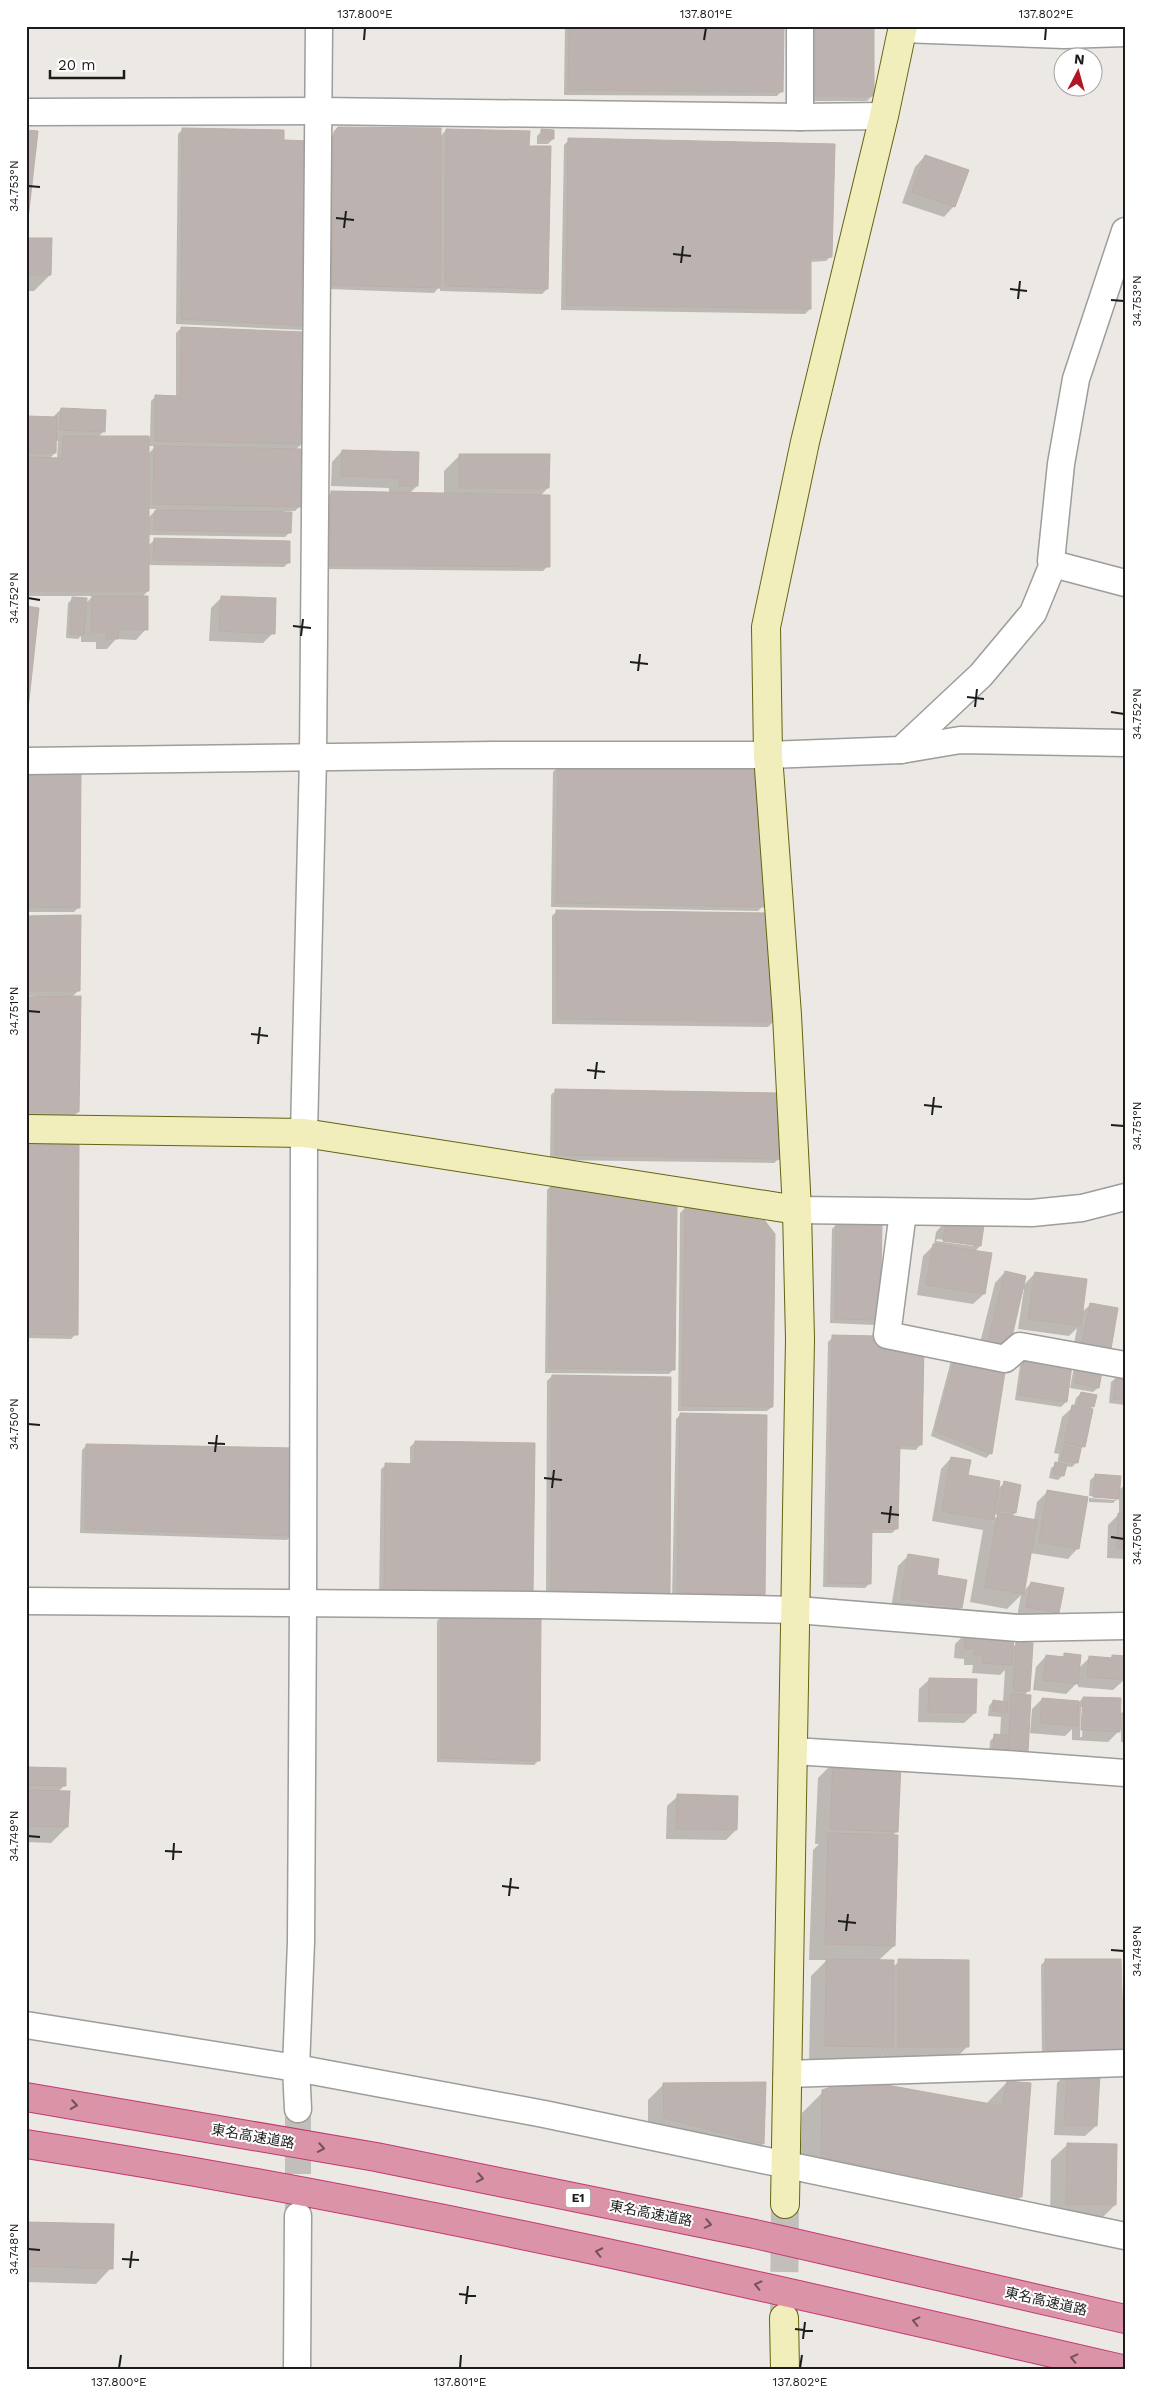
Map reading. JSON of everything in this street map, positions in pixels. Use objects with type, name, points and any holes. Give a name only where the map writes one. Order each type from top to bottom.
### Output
[{"type":"highway","name":"東名高速道路","points":[[26,2097],[376,2157],[706,2224],[1125,2319]]},
{"type":"highway","points":[[26,2144],[366,2205],[747,2282],[1122,2369]]},
{"type":"street","points":[[298,2109],[296,2068],[301,1942],[304,1132],[313,758],[319,26]]},
{"type":"street","points":[[800,26],[800,117]]},
{"type":"street","points":[[785,2204],[797,1610],[800,1339],[797,1210],[787,1015],[768,755],[766,627],[805,442],[884,116],[903,28],[1064,35],[1125,33]]},
{"type":"street","points":[[26,112],[319,111],[800,117],[884,116]]},
{"type":"street","points":[[902,750],[980,675],[1033,613],[1053,564],[1051,561],[1061,464],[1076,379],[1125,231]]},
{"type":"street","points":[[1053,564],[1125,583]]},
{"type":"street","points":[[26,761],[768,755],[902,750],[960,740],[1125,743]]},
{"type":"street","points":[[26,1129],[304,1132],[797,1210],[1032,1213],[1082,1208],[1125,1197]]},
{"type":"street","points":[[903,1212],[887,1335],[1005,1359],[1020,1346],[1125,1365]]},
{"type":"street","points":[[26,1601],[797,1610],[1019,1628],[1125,1626]]},
{"type":"street","points":[[793,1751],[1125,1773]]},
{"type":"street","points":[[26,2025],[296,2068],[535,2113],[1125,2236]]},
{"type":"street","points":[[787,2074],[1125,2064]]},
{"type":"street","points":[[297,2369],[298,2216]]},
{"type":"street","points":[[784,2318],[787,2368]]},
{"type":"building","points":[[569,26],[784,26],[783,92],[568,90]]},
{"type":"building","points":[[815,26],[874,26],[874,96],[815,96]]},
{"type":"building","points":[[338,127],[441,128],[440,288],[332,285],[334,132]]},
{"type":"building","points":[[182,128],[284,130],[284,140],[311,141],[308,326],[181,319]]},
{"type":"building","points":[[446,129],[530,131],[529,146],[551,146],[548,289],[445,286]]},
{"type":"building","points":[[541,129],[554,130],[554,139],[541,139]]},
{"type":"building","points":[[26,130],[38,131],[27,228],[26,228]]},
{"type":"building","points":[[568,138],[835,144],[832,257],[811,258],[811,309],[566,305]]},
{"type":"building","points":[[925,155],[969,170],[955,207],[912,192]]},
{"type":"building","points":[[26,238],[52,238],[51,275],[26,275]]},
{"type":"building","points":[[181,327],[304,332],[303,444],[155,441],[155,395],[180,396]]},
{"type":"building","points":[[61,408],[106,410],[105,432],[60,430]]},
{"type":"building","points":[[26,416],[57,417],[56,453],[26,453]]},
{"type":"building","points":[[63,436],[149,436],[149,591],[26,591],[26,457],[62,458]]},
{"type":"building","points":[[154,446],[302,449],[301,507],[153,504]]},
{"type":"building","points":[[342,450],[419,452],[418,486],[399,486],[399,478],[341,476]]},
{"type":"building","points":[[459,454],[550,454],[549,488],[459,488]]},
{"type":"building","points":[[331,491],[550,495],[550,567],[330,565]]},
{"type":"building","points":[[155,510],[292,512],[291,533],[154,530]]},
{"type":"building","points":[[154,538],[290,541],[290,563],[153,560]]},
{"type":"building","points":[[92,596],[148,596],[148,630],[119,629],[118,639],[106,639],[106,632],[91,632]]},
{"type":"building","points":[[221,596],[276,598],[275,634],[219,631]]},
{"type":"building","points":[[72,597],[87,598],[84,635],[70,634]]},
{"type":"building","points":[[26,606],[39,608],[26,728]]},
{"type":"building","points":[[755,765],[764,907],[556,903],[558,766]]},
{"type":"building","points":[[26,771],[81,771],[80,908],[26,907]]},
{"type":"building","points":[[556,910],[767,913],[774,1022],[557,1019]]},
{"type":"building","points":[[81,915],[80,991],[26,991],[26,916]]},
{"type":"building","points":[[81,996],[79,1112],[26,1112],[26,997]]},
{"type":"building","points":[[555,1089],[776,1093],[780,1159],[555,1155]]},
{"type":"building","points":[[26,1142],[79,1142],[78,1335],[26,1334]]},
{"type":"building","points":[[551,1184],[677,1206],[675,1370],[549,1368]]},
{"type":"building","points":[[685,1206],[765,1221],[775,1234],[773,1407],[682,1406]]},
{"type":"building","points":[[946,1220],[984,1225],[981,1246],[943,1241]]},
{"type":"building","points":[[836,1223],[882,1224],[880,1320],[835,1319]]},
{"type":"building","points":[[933,1244],[992,1253],[985,1294],[926,1285]]},
{"type":"building","points":[[1005,1271],[1026,1276],[1009,1350],[987,1345]]},
{"type":"building","points":[[1035,1272],[1087,1279],[1081,1326],[1028,1319]]},
{"type":"building","points":[[1090,1303],[1118,1308],[1111,1349],[1082,1344]]},
{"type":"building","points":[[832,1335],[876,1336],[876,1346],[924,1347],[922,1445],[900,1445],[898,1529],[872,1528],[871,1584],[828,1583]]},
{"type":"building","points":[[956,1355],[1006,1366],[992,1454],[935,1431]]},
{"type":"building","points":[[1024,1359],[1072,1365],[1067,1402],[1019,1395]]},
{"type":"building","points":[[1078,1361],[1103,1366],[1099,1388],[1075,1383]]},
{"type":"building","points":[[552,1375],[671,1377],[670,1594],[551,1591]]},
{"type":"building","points":[[1116,1376],[1125,1377],[1125,1400],[1113,1399]]},
{"type":"building","points":[[1081,1392],[1097,1395],[1094,1407],[1078,1404]]},
{"type":"building","points":[[1072,1405],[1093,1409],[1085,1447],[1064,1443]]},
{"type":"building","points":[[680,1413],[767,1415],[765,1596],[677,1592]]},
{"type":"building","points":[[415,1441],[535,1443],[533,1594],[384,1592],[385,1463],[414,1464]]},
{"type":"building","points":[[86,1444],[293,1448],[293,1536],[85,1529]]},
{"type":"building","points":[[1064,1446],[1081,1449],[1078,1463],[1061,1460]]},
{"type":"building","points":[[951,1457],[971,1460],[968,1475],[1000,1481],[994,1520],[942,1511]]},
{"type":"building","points":[[1055,1462],[1067,1465],[1064,1476],[1053,1474]]},
{"type":"building","points":[[1095,1474],[1121,1476],[1119,1499],[1093,1497]]},
{"type":"building","points":[[1004,1481],[1021,1485],[1016,1513],[998,1510]]},
{"type":"building","points":[[1047,1490],[1088,1497],[1079,1549],[1039,1542]]},
{"type":"building","points":[[998,1513],[1037,1520],[1024,1594],[985,1587]]},
{"type":"building","points":[[1118,1513],[1125,1514],[1125,1549],[1117,1548]]},
{"type":"building","points":[[908,1554],[939,1559],[937,1575],[967,1580],[962,1608],[901,1598]]},
{"type":"building","points":[[1031,1582],[1064,1588],[1059,1613],[1026,1607]]},
{"type":"building","points":[[441,1615],[541,1617],[540,1761],[441,1758]]},
{"type":"building","points":[[965,1632],[1014,1636],[1012,1665],[982,1663],[983,1655],[974,1655],[974,1649],[964,1648]]},
{"type":"building","points":[[1016,1642],[1033,1643],[1030,1691],[1013,1691]]},
{"type":"building","points":[[1064,1653],[1081,1655],[1078,1684],[1043,1680],[1046,1655],[1064,1657]]},
{"type":"building","points":[[1112,1655],[1125,1656],[1125,1680],[1087,1677],[1089,1656],[1112,1658]]},
{"type":"building","points":[[929,1678],[977,1679],[976,1713],[928,1712]]},
{"type":"building","points":[[1011,1694],[1031,1695],[1028,1753],[1008,1752]]},
{"type":"building","points":[[1083,1697],[1121,1698],[1120,1732],[1081,1730]]},
{"type":"building","points":[[1042,1698],[1079,1701],[1077,1726],[1040,1723]]},
{"type":"building","points":[[993,1700],[1008,1702],[1007,1713],[992,1711]]},
{"type":"building","points":[[994,1734],[1009,1735],[1008,1752],[993,1751]]},
{"type":"building","points":[[833,1761],[901,1764],[898,1832],[830,1829]]},
{"type":"building","points":[[28,1767],[66,1768],[66,1786],[28,1785]]},
{"type":"building","points":[[26,1790],[70,1791],[68,1827],[26,1826]]},
{"type":"building","points":[[677,1794],[738,1796],[737,1830],[676,1829]]},
{"type":"building","points":[[828,1833],[898,1835],[895,1946],[825,1944]]},
{"type":"building","points":[[826,1959],[894,1960],[893,2047],[825,2046]]},
{"type":"building","points":[[898,1959],[969,1960],[969,2047],[898,2047]]},
{"type":"building","points":[[1045,1959],[1121,1959],[1124,2057],[1046,2058]]},
{"type":"building","points":[[1067,2072],[1100,2073],[1097,2126],[1064,2125]]},
{"type":"building","points":[[854,2079],[1002,2106],[1007,2081],[1031,2083],[1022,2197],[821,2157],[822,2090]]},
{"type":"building","points":[[766,2082],[764,2144],[664,2118],[663,2083]]},
{"type":"building","points":[[1067,2143],[1117,2144],[1116,2205],[1066,2204]]},
{"type":"building","points":[[26,2222],[114,2224],[113,2269],[26,2266]]},
{"type":"tunnel","points":[[298,2109],[298,2213]]},
{"type":"tunnel","points":[[784,2314],[785,2204]]}]
